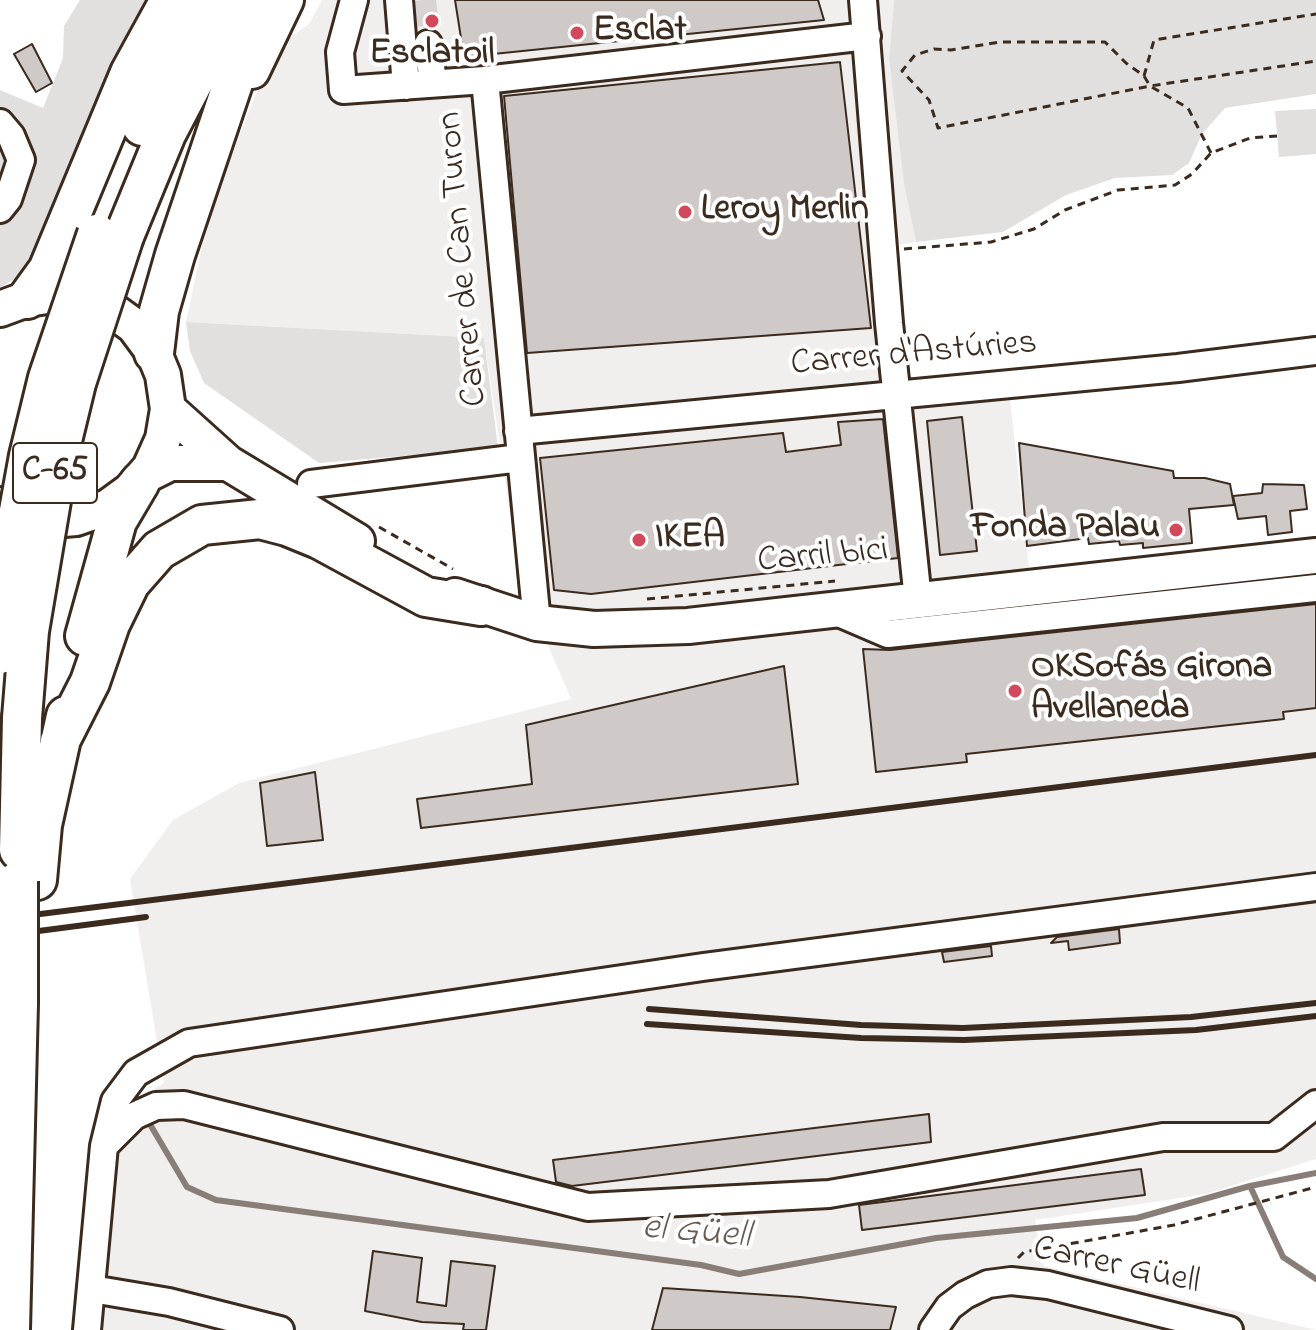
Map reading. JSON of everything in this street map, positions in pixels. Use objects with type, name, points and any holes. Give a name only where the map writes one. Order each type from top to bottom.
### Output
[{"type":"highway","points":[[13,304],[48,270],[130,73],[170,0]]},
{"type":"highway","name":"C-65","points":[[10,1330],[24,1002],[27,881],[22,718],[29,631],[59,453],[111,235],[159,89],[205,0]]},
{"type":"highway","name":"C-65","points":[[0,654],[15,533],[48,378],[111,235],[236,0]]},
{"type":"highway","points":[[154,353],[159,311],[212,140],[261,0]]},
{"type":"highway","points":[[27,881],[81,649],[117,521],[143,478]]},
{"type":"highway","points":[[60,741],[90,682],[110,624],[130,583],[159,550],[202,525],[260,519],[319,539],[426,597],[472,590]]},
{"type":"main road","points":[[212,140],[238,101],[286,0]]},
{"type":"main road","points":[[13,304],[64,295],[100,304],[134,326],[154,353],[163,375],[168,409],[160,449],[143,478]]},
{"type":"main road","points":[[168,409],[228,463],[391,562],[472,590],[537,623],[594,629],[688,626],[839,595],[918,600],[1316,556]]},
{"type":"main road","points":[[0,505],[29,517],[76,518],[108,507],[143,478],[170,463],[228,463]]},
{"type":"street","points":[[354,0],[340,52],[343,90],[485,80]]},
{"type":"street","points":[[399,0],[406,86]]},
{"type":"street","points":[[863,0],[918,600]]},
{"type":"street","name":"Carrer de Can Turon","points":[[537,623],[485,80],[867,36]]},
{"type":"street","points":[[428,44],[433,83]]},
{"type":"street","points":[[0,123],[11,136],[21,160],[8,199],[0,209]]},
{"type":"street","name":"Carrer d'Astúries","points":[[518,431],[1316,351]]},
{"type":"street","points":[[311,484],[520,458]]},
{"type":"street","points":[[839,595],[888,634],[1316,588]]},
{"type":"street","points":[[87,1330],[104,1146],[115,1101],[136,1073],[189,1043],[703,967],[1316,887]]},
{"type":"street","points":[[104,1146],[145,1111],[184,1105],[588,1207],[829,1194],[1163,1137],[1274,1137],[1316,1104]]},
{"type":"street","name":"Carrer Güell","points":[[988,1284],[1011,1281],[1048,1285],[1187,1325],[1229,1330]]},
{"type":"street","points":[[933,1330],[949,1307],[988,1284]]},
{"type":"street","points":[[92,1289],[169,1302],[280,1330]]},
{"type":"path","points":[[1144,76],[1154,40],[1316,14]]},
{"type":"path","points":[[1211,153],[1188,108],[1150,86],[1144,76],[1105,42],[1014,42],[934,49],[915,55],[902,71],[929,100],[938,128],[1150,86],[1316,61]]},
{"type":"path","points":[[898,250],[991,242],[1034,229],[1065,210],[1118,190],[1175,185],[1192,174],[1211,153],[1250,138],[1277,136]]},
{"type":"path","points":[[376,525],[472,590]]},
{"type":"path","name":"Carril bici","points":[[645,599],[839,595]]},
{"type":"path","points":[[988,1284],[1024,1252],[1174,1225],[1316,1187]]},
{"type":"shaded area","points":[[80,0],[151,0],[84,130],[33,258],[19,276],[0,288],[0,90],[43,108],[63,58],[64,26]]},
{"type":"shaded area","points":[[322,0],[894,0],[889,59],[904,184],[916,242],[883,247],[896,391],[1008,381],[1032,595],[1316,561],[1316,1159],[1206,1194],[1035,1220],[1044,1266],[1316,1330],[76,1330],[103,1120],[164,1083],[130,879],[173,820],[239,783],[571,699],[520,580],[484,338],[186,322],[209,213],[273,50],[309,24]]},
{"type":"shaded area","points":[[894,0],[1316,0],[1316,94],[1225,108],[1202,134],[1189,163],[1172,175],[1115,178],[1066,195],[1003,232],[916,242],[904,184],[889,59]]},
{"type":"shaded area","points":[[1316,109],[1316,154],[1279,157],[1275,111]]},
{"type":"shaded area","points":[[186,322],[484,338],[498,448],[319,463],[204,383],[190,351]]},
{"type":"building","name":"Esclat","points":[[455,0],[818,0],[824,20],[464,57]]},
{"type":"building","points":[[32,44],[52,83],[36,92],[14,54]]},
{"type":"building","name":"Leroy Merlin","points":[[840,62],[871,328],[527,353],[504,96]]},
{"type":"building","points":[[962,417],[977,551],[940,555],[927,421]]},
{"type":"building","points":[[883,419],[898,558],[591,594],[554,590],[540,458],[783,433],[786,452],[841,445],[838,422]]},
{"type":"building","points":[[1019,443],[1173,471],[1174,478],[1205,478],[1230,484],[1234,505],[1189,509],[1192,543],[1143,548],[1143,543],[1120,545],[1119,541],[1089,544],[1088,538],[1027,546]]},
{"type":"building","points":[[1263,484],[1304,485],[1307,509],[1290,511],[1292,532],[1268,535],[1266,516],[1238,519],[1233,496],[1262,493]]},
{"type":"building","points":[[1316,604],[1316,708],[1283,712],[1284,719],[966,754],[967,762],[876,772],[863,649],[890,650]]},
{"type":"building","points":[[784,666],[798,784],[421,828],[417,799],[532,784],[526,725]]},
{"type":"building","points":[[315,772],[323,840],[267,846],[260,783]]},
{"type":"building","points":[[1119,929],[1120,943],[1069,950],[1068,941],[1051,943],[1057,937]]},
{"type":"building","points":[[991,946],[992,956],[944,962],[942,952]]},
{"type":"building","points":[[929,1114],[931,1142],[572,1186],[556,1182],[553,1160]]},
{"type":"building","points":[[1141,1169],[1145,1195],[862,1230],[859,1205]]},
{"type":"building","points":[[373,1251],[422,1258],[417,1302],[446,1306],[451,1261],[495,1266],[486,1330],[463,1330],[464,1324],[422,1322],[365,1311]]},
{"type":"building","points":[[663,1288],[896,1307],[890,1330],[652,1330]]},
{"type":"waterway","name":"el Güell","points":[[151,1126],[187,1187],[216,1200],[701,1265],[739,1274],[936,1238],[1137,1218],[1250,1186],[1316,1173]]},
{"type":"waterway","points":[[1250,1186],[1283,1257],[1316,1279]]},
{"type":"tunnel","points":[[423,0],[428,44]]},
{"type":"railway","points":[[0,919],[1316,755]]},
{"type":"railway","points":[[0,936],[146,917]]},
{"type":"railway","points":[[649,1009],[861,1025],[963,1028],[1191,1017],[1316,1003]]},
{"type":"railway","points":[[647,1024],[861,1038],[964,1040],[1196,1030],[1316,1016]]},
{"type":"place","name":"Esclatoil","points":[[432,21]]},
{"type":"place","name":"Esclat","points":[[577,33]]},
{"type":"place","name":"Leroy Merlin","points":[[685,212]]},
{"type":"place","name":"Fonda Palau","points":[[1176,530]]},
{"type":"place","name":"IKEA","points":[[639,540]]},
{"type":"place","name":"OKSofás Girona Avellaneda","points":[[1015,691]]}]
